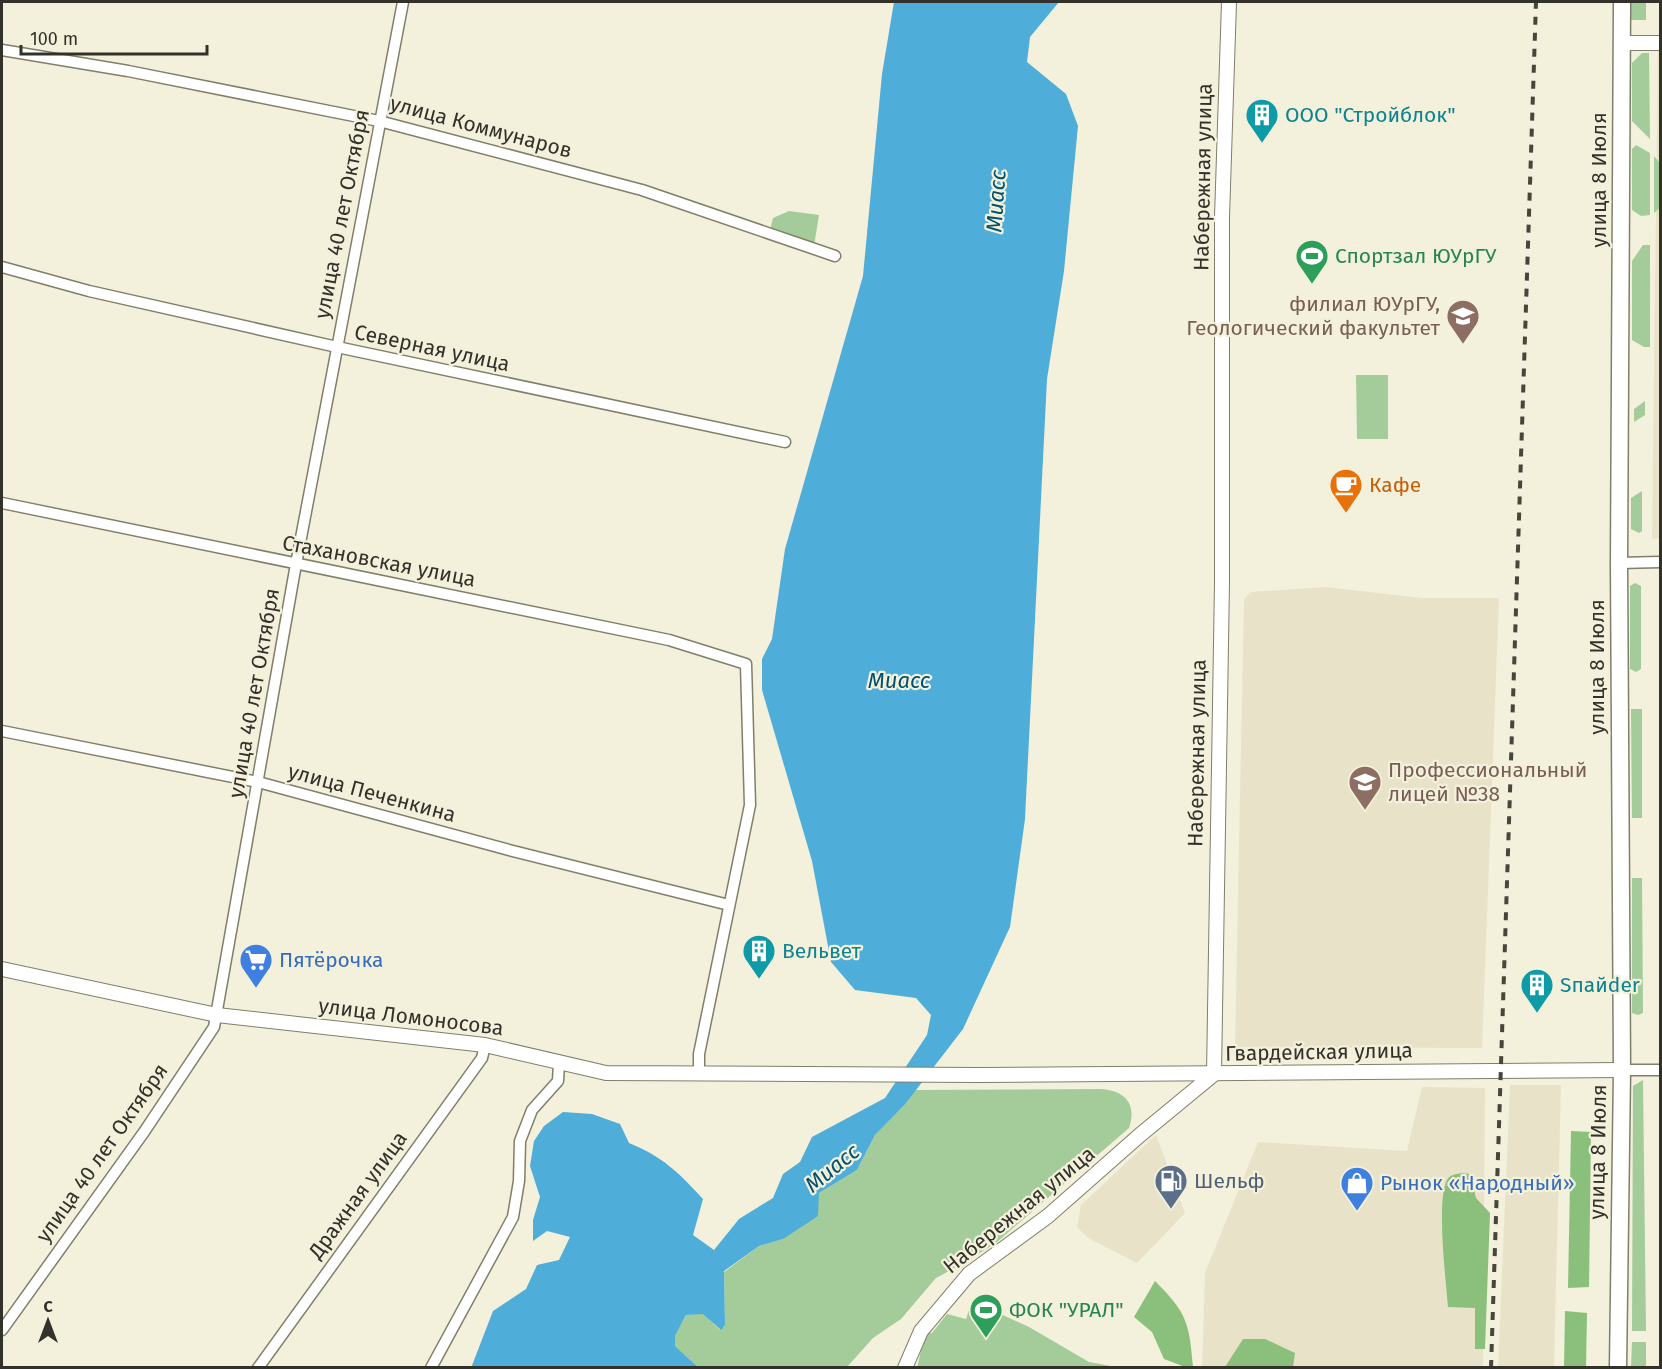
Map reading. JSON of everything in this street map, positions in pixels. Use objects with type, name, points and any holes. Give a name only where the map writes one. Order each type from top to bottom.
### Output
[{"type":"main road","name":"улица 8 Июля","points":[[1618,1368],[1622,1070],[1619,563],[1622,2]]},
{"type":"street","name":"улица 40 лет Октября","points":[[2,1330],[107,1180],[144,1132],[214,1027],[296,564],[403,2]]},
{"type":"street","name":"Набережная улица","points":[[905,1368],[921,1331],[969,1274],[1048,1216],[1214,1074],[1222,582],[1222,217],[1229,2]]},
{"type":"street","points":[[1622,43],[1660,43]]},
{"type":"street","name":"улица Коммунаров","points":[[2,50],[128,71],[379,121],[642,190],[835,256]]},
{"type":"street","name":"Северная улица","points":[[2,267],[89,291],[337,347],[785,442]]},
{"type":"street","name":"Стахановская улица","points":[[2,503],[669,640],[746,664],[750,805],[729,905]]},
{"type":"street","points":[[1619,563],[1660,562]]},
{"type":"street","name":"улица Печенкина","points":[[2,731],[258,782],[509,850],[729,905]]},
{"type":"street","points":[[699,1074],[699,1054],[729,905]]},
{"type":"street","name":"улица Ломоносова","points":[[2,969],[217,1015],[485,1045],[606,1073],[854,1075]]},
{"type":"street","name":"Дражная улица","points":[[258,1368],[482,1058],[485,1045]]},
{"type":"street","points":[[431,1368],[513,1217],[519,1180],[520,1140],[532,1110],[558,1081],[559,1063]]},
{"type":"street","name":"Гвардейская улица","points":[[854,1075],[1660,1070]]},
{"type":"shaded area","points":[[1658,48],[1660,48],[1660,538],[1652,539]]},
{"type":"shaded area","name":"Профессиональный лицей №38","points":[[1326,587],[1421,598],[1499,598],[1482,1048],[1235,1047],[1244,599],[1251,592]]},
{"type":"shaded area","points":[[1510,1085],[1561,1085],[1554,1367],[1498,1367]]},
{"type":"shaded area","name":"Рынок «Народный»","points":[[1422,1087],[1485,1088],[1483,1367],[1202,1368],[1205,1273],[1258,1142],[1407,1151]]},
{"type":"shaded area","points":[[1156,1135],[1185,1213],[1137,1263],[1088,1238],[1077,1227],[1081,1205]]},
{"type":"green space","points":[[1631,2],[1646,2],[1646,20],[1631,20]]},
{"type":"green space","points":[[1642,53],[1649,53],[1650,139],[1632,121],[1632,63]]},
{"type":"green space","points":[[1636,145],[1650,153],[1650,215],[1641,216],[1632,210],[1632,149]]},
{"type":"green space","points":[[1654,156],[1660,163],[1660,208],[1654,213]]},
{"type":"green space","points":[[789,211],[819,215],[814,246],[770,230],[773,218]]},
{"type":"green space","points":[[1643,245],[1650,245],[1650,347],[1644,347],[1632,340],[1632,261]]},
{"type":"green space","points":[[1356,375],[1388,375],[1388,439],[1357,439]]},
{"type":"green space","points":[[1645,401],[1645,415],[1634,422],[1634,409]]},
{"type":"green space","points":[[1642,491],[1642,531],[1639,533],[1631,529],[1631,498]]},
{"type":"green space","points":[[1635,583],[1641,586],[1641,669],[1636,672],[1630,669],[1630,586]]},
{"type":"green space","points":[[1631,709],[1642,709],[1642,818],[1632,818]]},
{"type":"green space","points":[[1632,878],[1642,878],[1643,1013],[1638,1015],[1632,1013]]},
{"type":"green space","points":[[1643,1080],[1646,1331],[1632,1331],[1633,1086]]},
{"type":"green space","points":[[1102,1089],[1117,1093],[1128,1101],[1132,1112],[1129,1128],[997,1242],[936,1278],[901,1319],[873,1338],[847,1367],[698,1367],[675,1346],[675,1336],[686,1315],[703,1313],[720,1330],[725,1325],[724,1272],[759,1246],[783,1239],[819,1193],[857,1170],[875,1135],[915,1090]]},
{"type":"green space","points":[[1571,1131],[1591,1132],[1589,1287],[1568,1288]]},
{"type":"green space","points":[[1463,1173],[1470,1174],[1476,1198],[1490,1213],[1485,1349],[1475,1349],[1475,1308],[1448,1307],[1442,1205],[1447,1180]]},
{"type":"green space","points":[[1155,1281],[1174,1302],[1185,1320],[1193,1367],[1185,1367],[1164,1359],[1152,1332],[1134,1317]]},
{"type":"green space","name":"ФОК \"УРАЛ\"","points":[[972,1301],[1029,1327],[1089,1362],[1116,1367],[917,1368],[925,1333],[932,1333],[947,1314],[966,1319]]},
{"type":"green space","points":[[1565,1311],[1587,1313],[1586,1367],[1564,1367]]},
{"type":"green space","points":[[1243,1339],[1265,1339],[1295,1353],[1293,1367],[1225,1367]]},
{"type":"green space","points":[[1632,1342],[1646,1342],[1646,1367],[1631,1367]]},
{"type":"water","name":"Миасс","points":[[894,2],[1059,2],[1030,37],[1027,62],[1066,94],[1078,126],[1064,271],[1047,379],[1025,819],[1010,927],[963,1029],[906,1103],[875,1135],[857,1170],[819,1193],[818,1216],[783,1239],[759,1246],[724,1271],[725,1325],[721,1330],[703,1314],[686,1315],[675,1336],[675,1346],[698,1367],[471,1368],[493,1311],[526,1289],[537,1265],[559,1260],[570,1237],[547,1231],[533,1241],[533,1220],[540,1197],[530,1166],[534,1141],[544,1126],[563,1112],[592,1114],[620,1124],[629,1143],[661,1160],[678,1173],[703,1199],[693,1235],[714,1250],[739,1219],[773,1198],[783,1174],[800,1162],[812,1137],[885,1098],[927,1035],[931,1015],[916,998],[855,990],[831,962],[812,861],[762,690],[762,659],[772,639],[785,549],[863,276],[882,74]]},
{"type":"railway","points":[[1491,1368],[1536,2]]},
{"type":"place","name":"ООО \"Стройблок\"","points":[[1262,144]]},
{"type":"place","name":"Спортзал ЮУрГУ","points":[[1312,285]]},
{"type":"place","name":"филиал ЮУрГУ, Геологический факультет","points":[[1463,345]]},
{"type":"place","name":"Кафе","points":[[1346,514]]},
{"type":"place","name":"Профессиональный лицей №38","points":[[1365,811]]},
{"type":"place","name":"Вельвет","points":[[759,980]]},
{"type":"place","name":"Пятёрочка","points":[[256,989]]},
{"type":"place","name":"Sпайder","points":[[1537,1014]]},
{"type":"place","name":"Шельф","points":[[1171,1210]]},
{"type":"place","name":"Рынок «Народный»","points":[[1357,1212]]},
{"type":"place","name":"ФОК \"УРАЛ\"","points":[[986,1339]]}]
